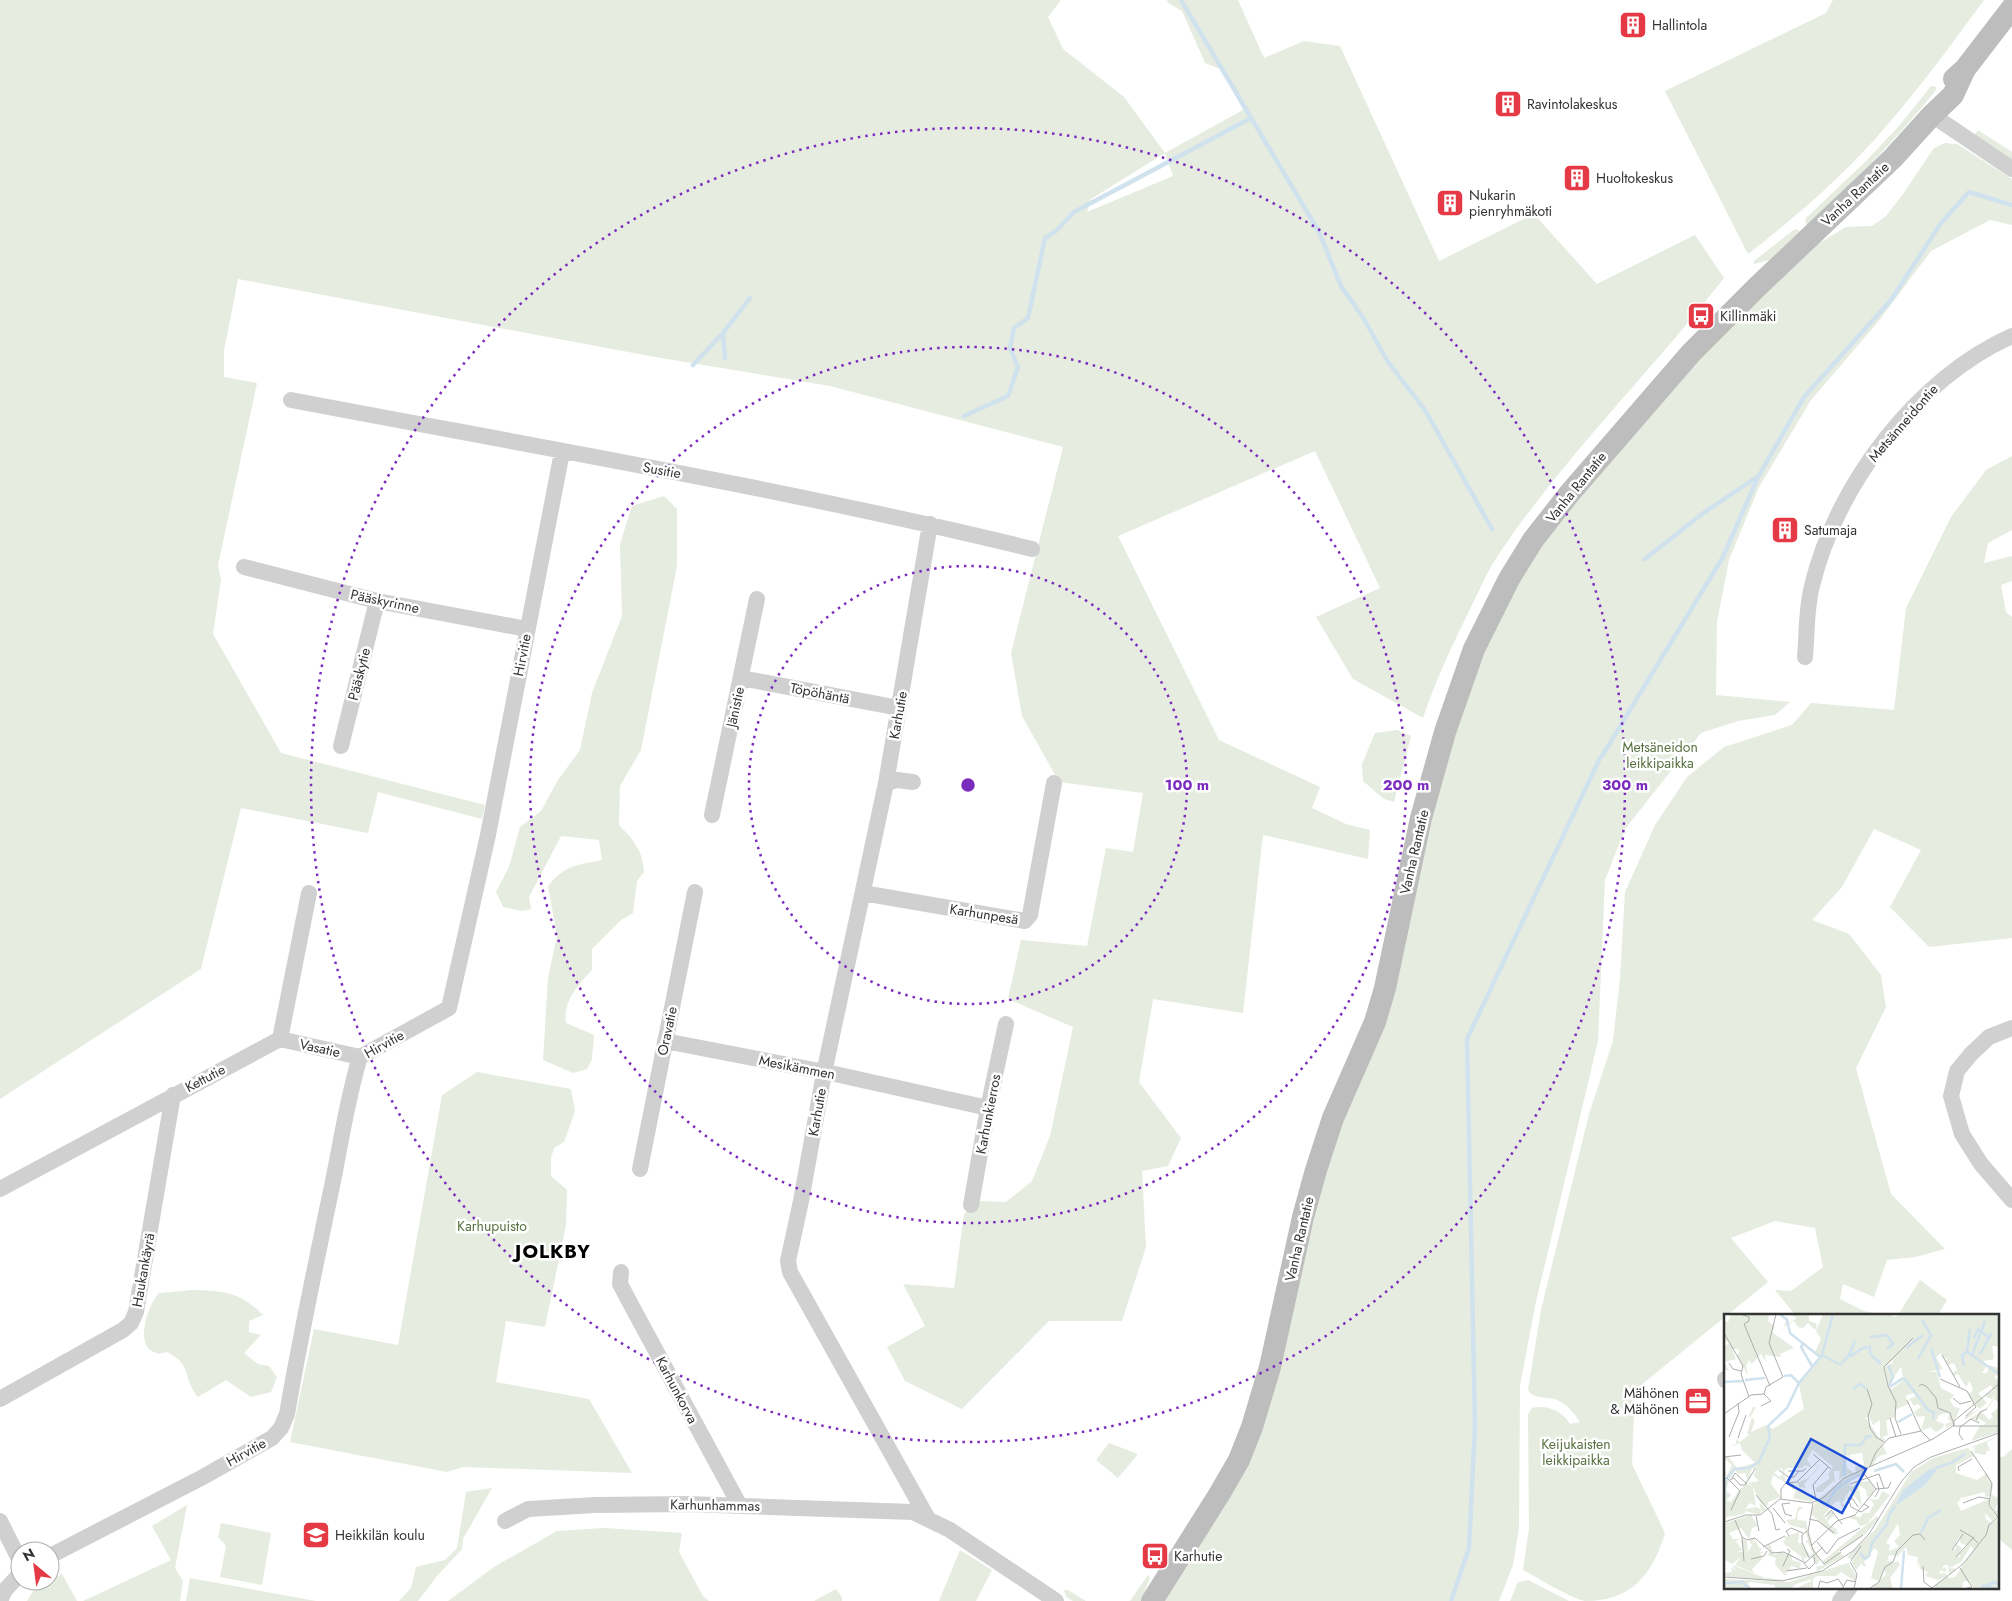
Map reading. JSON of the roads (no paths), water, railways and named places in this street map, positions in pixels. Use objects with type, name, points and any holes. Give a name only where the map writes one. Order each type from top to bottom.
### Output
[{"type":"main road","name":"Vanha Rantatie","points":[[1152,1601],[1239,1460],[1252,1427],[1270,1367],[1303,1217],[1316,1170],[1333,1118],[1361,1057],[1383,996],[1421,818],[1445,732],[1474,649],[1497,601],[1533,540],[1569,494],[1691,353],[1893,158],[1932,115],[1954,95],[1965,69],[2012,8]]},
{"type":"street","points":[[1932,115],[2012,170]]},
{"type":"street","name":"Metsänneidontie","points":[[1805,657],[1811,592],[1822,553],[1836,519],[1869,462],[1915,406],[1951,372],[1978,353],[2012,336]]},
{"type":"street","name":"Susitie","points":[[291,400],[699,476],[930,524],[1032,549]]},
{"type":"street","name":"Hirvitie","points":[[60,1551],[203,1477],[272,1438],[281,1428],[287,1414],[303,1318],[337,1161],[348,1098],[360,1056],[449,1008],[488,835],[562,452]]},
{"type":"street","name":"Karhutie","points":[[928,1519],[788,1266],[824,1073],[886,783],[930,524]]},
{"type":"street","name":"Pääskyrinne","points":[[244,567],[377,601],[527,629]]},
{"type":"street","name":"Jänistie","points":[[712,814],[757,599]]},
{"type":"street","name":"Pääskytie","points":[[341,746],[377,601]]},
{"type":"street","name":"Töpöhäntä","points":[[741,678],[899,708]]},
{"type":"street","points":[[886,783],[897,780],[913,782]]},
{"type":"street","name":"Karhunpesä","points":[[863,893],[1025,921],[1030,915],[1054,783]]},
{"type":"street","name":"Oravatie","points":[[640,1169],[695,892]]},
{"type":"street","points":[[280,1039],[308,893]]},
{"type":"street","name":"Karhunkierros","points":[[971,1205],[988,1108],[1006,1024]]},
{"type":"street","points":[[2012,1028],[1989,1037],[1971,1054],[1957,1071],[1951,1096],[1962,1134],[1981,1164],[2012,1200]]},
{"type":"street","name":"Vasatie","points":[[280,1039],[360,1056]]},
{"type":"street","name":"Kettutie","points":[[0,1189],[280,1039]]},
{"type":"street","name":"Mesikämmen","points":[[665,1041],[988,1108]]},
{"type":"street","name":"Haukankäyrä","points":[[0,1399],[123,1330],[131,1323],[136,1312],[173,1095]]},
{"type":"street","name":"Karhunkorva","points":[[621,1272],[620,1284],[632,1308],[740,1506]]},
{"type":"street","name":"Karhunhammas","points":[[505,1521],[528,1509],[547,1506],[740,1506],[901,1511],[913,1512],[928,1519]]},
{"type":"street","points":[[928,1519],[950,1530],[1056,1601]]},
{"type":"street","points":[[0,1521],[10,1541]]},
{"type":"street","points":[[0,1601],[10,1585]]},
{"type":"street","points":[[1840,1601],[1849,1588]]},
{"type":"waterway","points":[[1181,0],[1319,232],[1341,286],[1364,319],[1388,362],[1425,410],[1492,529]]},
{"type":"waterway","points":[[964,416],[1008,396],[1018,367],[1010,348],[1014,328],[1028,318],[1045,238],[1056,231],[1074,212],[1251,118]]},
{"type":"waterway","points":[[1602,756],[1723,557],[1758,477],[1804,397],[1891,300],[1941,223],[1969,192],[2012,205]]},
{"type":"waterway","points":[[693,365],[723,333],[750,298]]},
{"type":"waterway","points":[[723,333],[725,358]]},
{"type":"waterway","points":[[1645,559],[1702,514],[1757,477]]},
{"type":"waterway","points":[[1451,1601],[1469,1548],[1475,1425],[1467,1039],[1600,758]]},
{"type":"place","name":"Hallintola","points":[[1633,25]]},
{"type":"place","name":"Ravintolakeskus","points":[[1508,104]]},
{"type":"place","name":"Huoltokeskus","points":[[1577,178]]},
{"type":"place","name":"Nukarin pienryhmäkoti","points":[[1450,203]]},
{"type":"place","name":"Killinmäki","points":[[1701,316]]},
{"type":"place","name":"Satumaja","points":[[1785,530]]},
{"type":"place","name":"Mähönen & Mähönen","points":[[1698,1401]]},
{"type":"place","name":"Heikkilän koulu","points":[[316,1535]]},
{"type":"place","name":"Karhutie","points":[[1155,1556]]},
{"type":"district","name":"JOLKBY","points":[[553,1251]]},
{"type":"park label","name":"Metsäneidon leikkipaikka","points":[[1660,756]]},
{"type":"park label","name":"Karhupuisto","points":[[492,1226]]},
{"type":"park label","name":"Keijukaisten leikkipaikka","points":[[1576,1452]]}]
